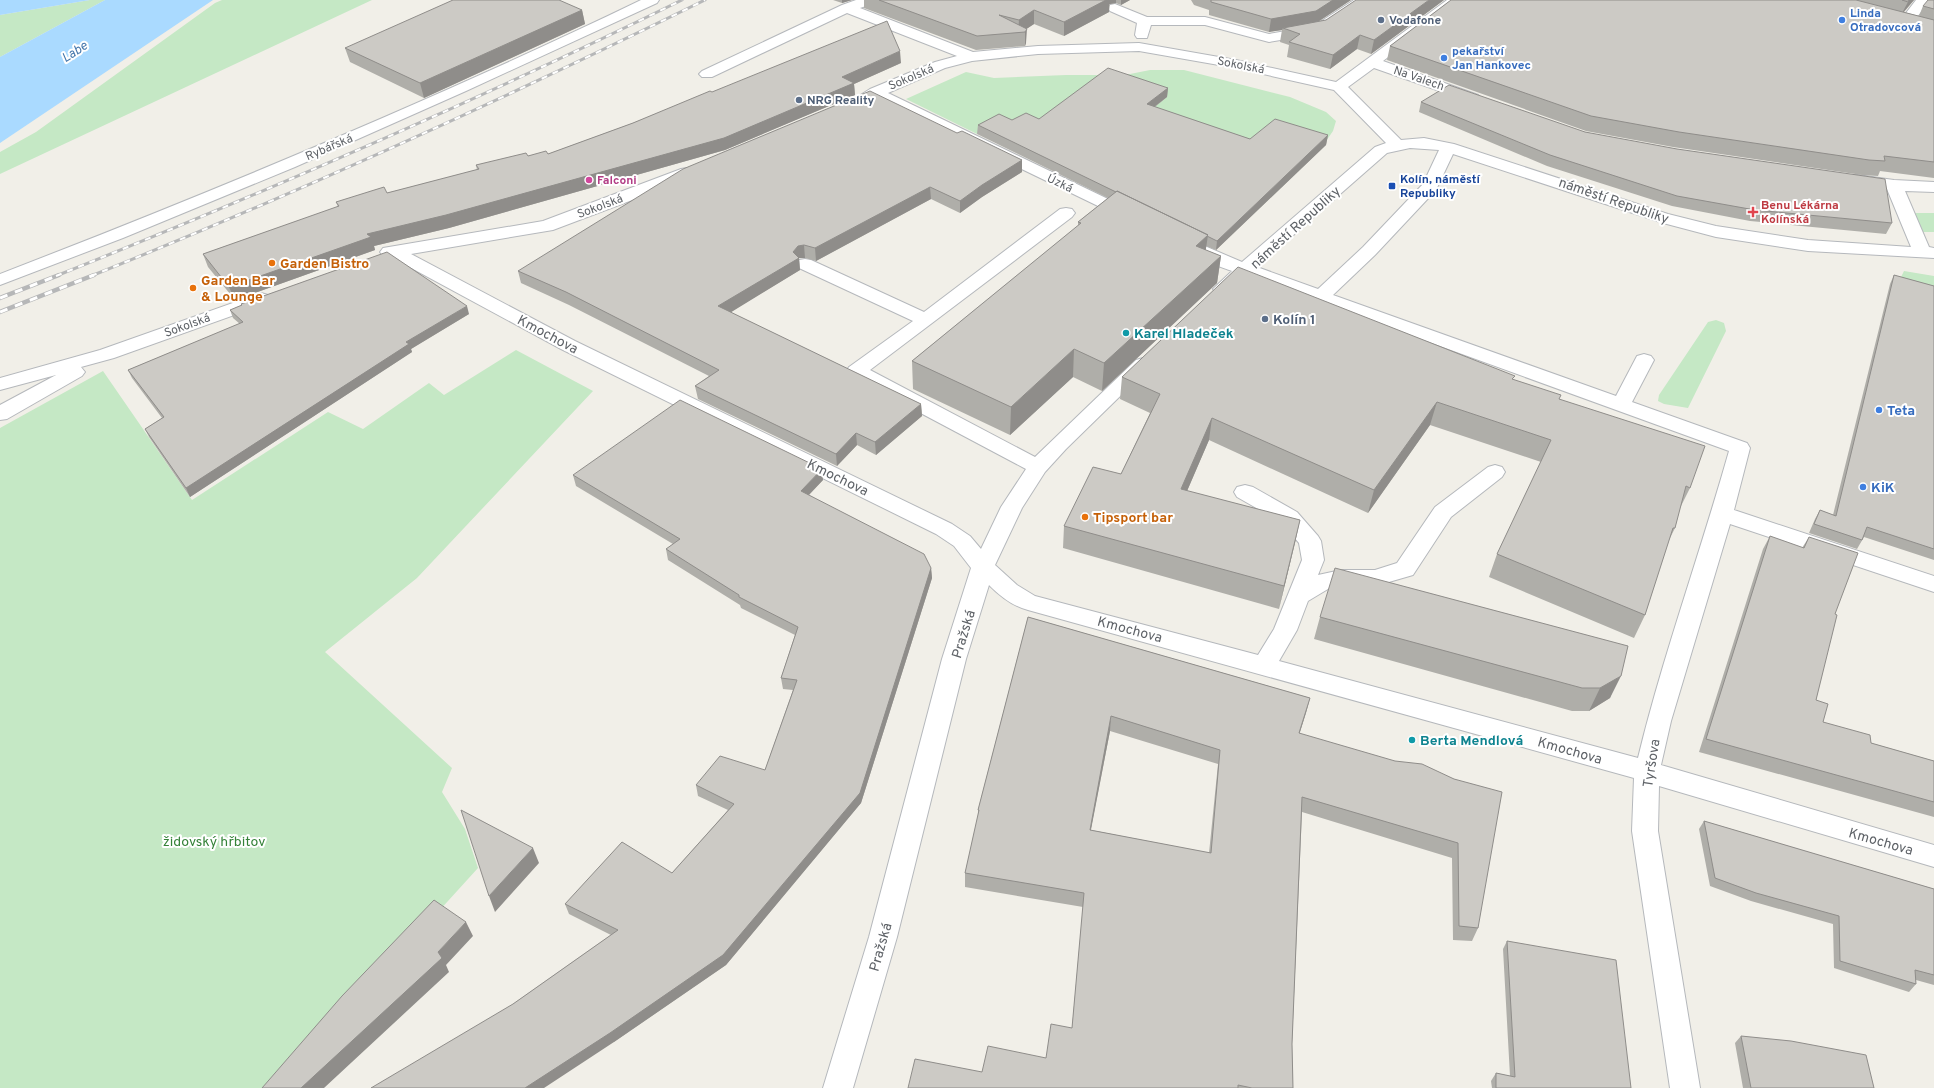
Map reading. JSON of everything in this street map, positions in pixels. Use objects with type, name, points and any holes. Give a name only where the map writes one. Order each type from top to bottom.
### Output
[{"type":"street","name":"Rybářská","points":[[0,280],[223,193],[396,118],[598,27],[652,0]]},
{"type":"street","points":[[707,74],[847,8],[870,0]]},
{"type":"street","points":[[1115,8],[1145,21],[1205,21],[1269,38],[1318,30],[1364,0]]},
{"type":"street","points":[[1396,144],[1339,87],[1456,0]]},
{"type":"street","points":[[1906,22],[1923,0]]},
{"type":"street","points":[[847,8],[972,57]]},
{"type":"street","points":[[1891,18],[1920,26]]},
{"type":"street","points":[[1139,47],[1145,21]]},
{"type":"street","name":"Sokolská","points":[[854,102],[940,65],[972,57],[1038,50],[1139,47],[1236,64],[1339,87]]},
{"type":"street","name":"Na Valech","points":[[1372,62],[1487,103]]},
{"type":"street","name":"Úzká","points":[[875,92],[1145,224]]},
{"type":"street","name":"náměstí Republiky","points":[[1740,448],[1246,269],[1376,154],[1396,144],[1424,142],[1448,147],[1530,172],[1684,224],[1769,242],[1813,246],[1928,252]]},
{"type":"street","points":[[1321,296],[1369,252],[1430,186],[1448,147]]},
{"type":"street","name":"Sokolská","points":[[370,259],[393,251],[547,226],[705,166]]},
{"type":"street","points":[[1838,178],[1894,185],[1934,187]]},
{"type":"street","points":[[1894,185],[1928,252]]},
{"type":"street","points":[[1038,467],[856,371],[926,320],[1066,213]]},
{"type":"street","points":[[1180,241],[1214,258],[1246,269]]},
{"type":"street","name":"Kmochova","points":[[393,251],[568,345],[944,528],[962,541],[983,567],[1009,591],[1028,602],[1574,750],[1934,856]]},
{"type":"street","points":[[805,264],[926,320]]},
{"type":"street","points":[[1209,301],[1246,269]]},
{"type":"street","name":"Sokolská","points":[[0,384],[107,354],[280,292]]},
{"type":"street","name":"Pražská","points":[[838,1088],[883,937],[954,659],[983,567],[1012,507],[1038,467],[1059,444],[1157,351]]},
{"type":"street","points":[[0,414],[107,354]]},
{"type":"street","points":[[1621,404],[1644,360]]},
{"type":"street","name":"Tyršova","points":[[1685,1088],[1645,831],[1647,772],[1659,721],[1722,514],[1740,448]]},
{"type":"street","points":[[1298,596],[1322,582],[1341,578],[1375,578],[1405,569],[1443,512],[1495,472]]},
{"type":"street","points":[[1244,492],[1289,517],[1310,541],[1313,560],[1285,630],[1264,666]]},
{"type":"street","points":[[1722,514],[1934,584]]},
{"type":"green space","points":[[90,0],[105,0],[0,57],[0,15]]},
{"type":"green space","points":[[222,0],[372,0],[0,174],[0,152],[36,132],[215,3]]},
{"type":"green space","points":[[1150,70],[1184,70],[1290,97],[1326,112],[1336,121],[1333,131],[1324,144],[1273,128],[1249,148],[1146,113],[1167,97],[1107,77],[1064,109],[1195,156],[1182,164],[1206,172],[1199,177],[1194,176],[1172,190],[1025,122],[1011,130],[999,123],[977,134],[906,99],[966,72],[994,78],[1066,75],[1125,75]]},
{"type":"green space","points":[[1915,213],[1934,213],[1934,232],[1923,232]]},
{"type":"green space","points":[[1904,271],[1934,276],[1934,295],[1897,285]]},
{"type":"green space","points":[[1716,320],[1724,323],[1726,331],[1688,408],[1664,404],[1658,401],[1659,395],[1708,322]]},
{"type":"green space","name":"židovský hřbitov","points":[[516,350],[593,391],[417,578],[325,652],[452,768],[442,792],[465,829],[478,868],[278,1088],[0,1088],[0,428],[103,371],[192,500],[328,412],[363,429],[429,383],[444,395]]},
{"type":"water","points":[[0,0],[90,0],[0,15]]},
{"type":"water","name":"Labe","points":[[105,0],[213,0],[0,143],[0,57]]},
{"type":"building","points":[[453,0],[559,0],[582,10],[420,83],[345,48]]},
{"type":"building","points":[[879,0],[1106,0],[1064,22],[1034,10],[1019,20],[999,15],[1027,29],[1025,32],[977,36]]},
{"type":"building","points":[[1211,0],[1333,0],[1316,11],[1271,19],[1211,2]]},
{"type":"building","points":[[1356,0],[1429,0],[1374,40],[1360,35],[1333,55],[1289,42],[1300,34],[1283,28],[1326,20]]},
{"type":"building","points":[[1451,0],[1856,0],[1934,20],[1934,162],[1884,156],[1885,161],[1869,160],[1679,132],[1591,116],[1390,46]]},
{"type":"building","points":[[1928,0],[1934,0],[1934,9],[1923,6]]},
{"type":"building","points":[[887,21],[900,51],[842,77],[854,83],[724,138],[446,215],[367,234],[371,237],[229,287],[203,254],[339,206],[336,202],[384,187],[387,193],[479,169],[476,165],[526,153],[528,156],[546,151],[548,154],[633,123]]},
{"type":"building","points":[[1108,68],[1168,88],[1147,104],[1250,139],[1275,119],[1328,135],[1217,241],[1207,236],[1208,235],[978,125],[999,114],[1012,120],[1026,113],[1039,119]]},
{"type":"building","points":[[1449,85],[1585,132],[1677,149],[1885,179],[1892,223],[1755,210],[1677,196],[1550,155],[1421,102]]},
{"type":"building","points":[[870,91],[957,133],[962,131],[1022,160],[982,185],[960,201],[930,187],[815,248],[804,245],[798,246],[793,252],[799,258],[718,306],[921,404],[875,442],[856,433],[836,454],[695,386],[719,370],[566,292],[518,271],[683,169]]},
{"type":"building","points":[[1117,191],[1208,235],[1196,246],[1221,256],[1104,363],[1074,349],[1011,407],[912,361],[1081,223],[1078,222]]},
{"type":"building","points":[[387,252],[467,306],[406,342],[409,344],[186,488],[145,429],[164,417],[128,370],[243,322],[230,310],[242,305],[241,304]]},
{"type":"building","points":[[1238,267],[1515,376],[1512,379],[1561,395],[1559,399],[1705,446],[1690,488],[1686,486],[1675,528],[1673,528],[1645,615],[1497,554],[1551,440],[1437,402],[1374,490],[1212,418],[1181,489],[1300,520],[1284,586],[1064,526],[1093,467],[1121,474],[1160,394],[1122,377]]},
{"type":"building","points":[[1894,275],[1934,286],[1934,549],[1867,527],[1862,540],[1814,524],[1820,510],[1836,516]]},
{"type":"building","points":[[680,400],[822,469],[801,491],[924,554],[931,568],[860,793],[723,955],[610,1033],[525,1088],[371,1088],[513,1004],[618,930],[565,904],[622,842],[672,873],[734,804],[696,785],[720,756],[765,770],[797,680],[781,678],[798,627],[739,597],[739,595],[666,549],[680,539],[573,475]]},
{"type":"building","points":[[1770,536],[1804,548],[1809,537],[1858,553],[1835,614],[1837,615],[1816,700],[1828,704],[1823,722],[1870,735],[1871,743],[1934,761],[1934,802],[1706,739]]},
{"type":"building","points":[[1335,568],[1628,646],[1621,676],[1600,688],[1582,688],[1320,617]]},
{"type":"building","points":[[1028,617],[1310,698],[1299,733],[1395,761],[1422,764],[1454,779],[1502,792],[1478,928],[1459,926],[1458,843],[1302,797],[1292,1044],[1293,1088],[1252,1088],[1238,1085],[1238,1088],[908,1088],[915,1059],[982,1072],[988,1046],[1046,1058],[1051,1024],[1072,1028],[1084,893],[965,873],[978,810]],"holes":[[[1111,716],[1220,750],[1211,853],[1090,830]]]},
{"type":"building","points":[[461,810],[533,848],[489,896]]},
{"type":"building","points":[[1704,821],[1934,889],[1934,975],[1915,970],[1916,984],[1840,961],[1839,916],[1756,893],[1715,878]]},
{"type":"building","points":[[434,900],[466,922],[438,952],[442,958],[301,1088],[262,1088],[342,996]]},
{"type":"building","points":[[1507,941],[1616,960],[1631,1088],[1496,1088],[1496,1073],[1515,1077]]},
{"type":"building","points":[[1741,1036],[1791,1041],[1866,1055],[1874,1088],[1751,1088]]},
{"type":"railway","points":[[56,276],[372,144],[528,74],[682,0]]},
{"type":"railway","points":[[91,276],[247,211],[401,144],[478,109],[705,0]]},
{"type":"railway","points":[[0,298],[59,275]]},
{"type":"railway","points":[[0,312],[94,275]]},
{"type":"place","name":"Vodafone","points":[[1381,20]]},
{"type":"place","name":"Linda Otradovcová","points":[[1842,20]]},
{"type":"place","name":"pekařství Jan Hankovec","points":[[1444,58]]},
{"type":"place","name":"NRG Reality","points":[[799,100]]},
{"type":"place","name":"Falconi","points":[[589,180]]},
{"type":"place","name":"Kolín, náměstí Republiky","points":[[1392,186]]},
{"type":"place","name":"Benu Lékárna Kolínská","points":[[1753,212]]},
{"type":"place","name":"Garden Bistro","points":[[272,263]]},
{"type":"place","name":"Garden Bar & Lounge","points":[[193,288]]},
{"type":"place","name":"Kolín 1","points":[[1265,319]]},
{"type":"place","name":"Karel Hladeček","points":[[1126,333]]},
{"type":"place","name":"Teta","points":[[1879,410]]},
{"type":"place","name":"KiK","points":[[1863,487]]},
{"type":"place","name":"Tipsport bar","points":[[1085,517]]},
{"type":"place","name":"Berta Mendlová","points":[[1412,740]]}]
